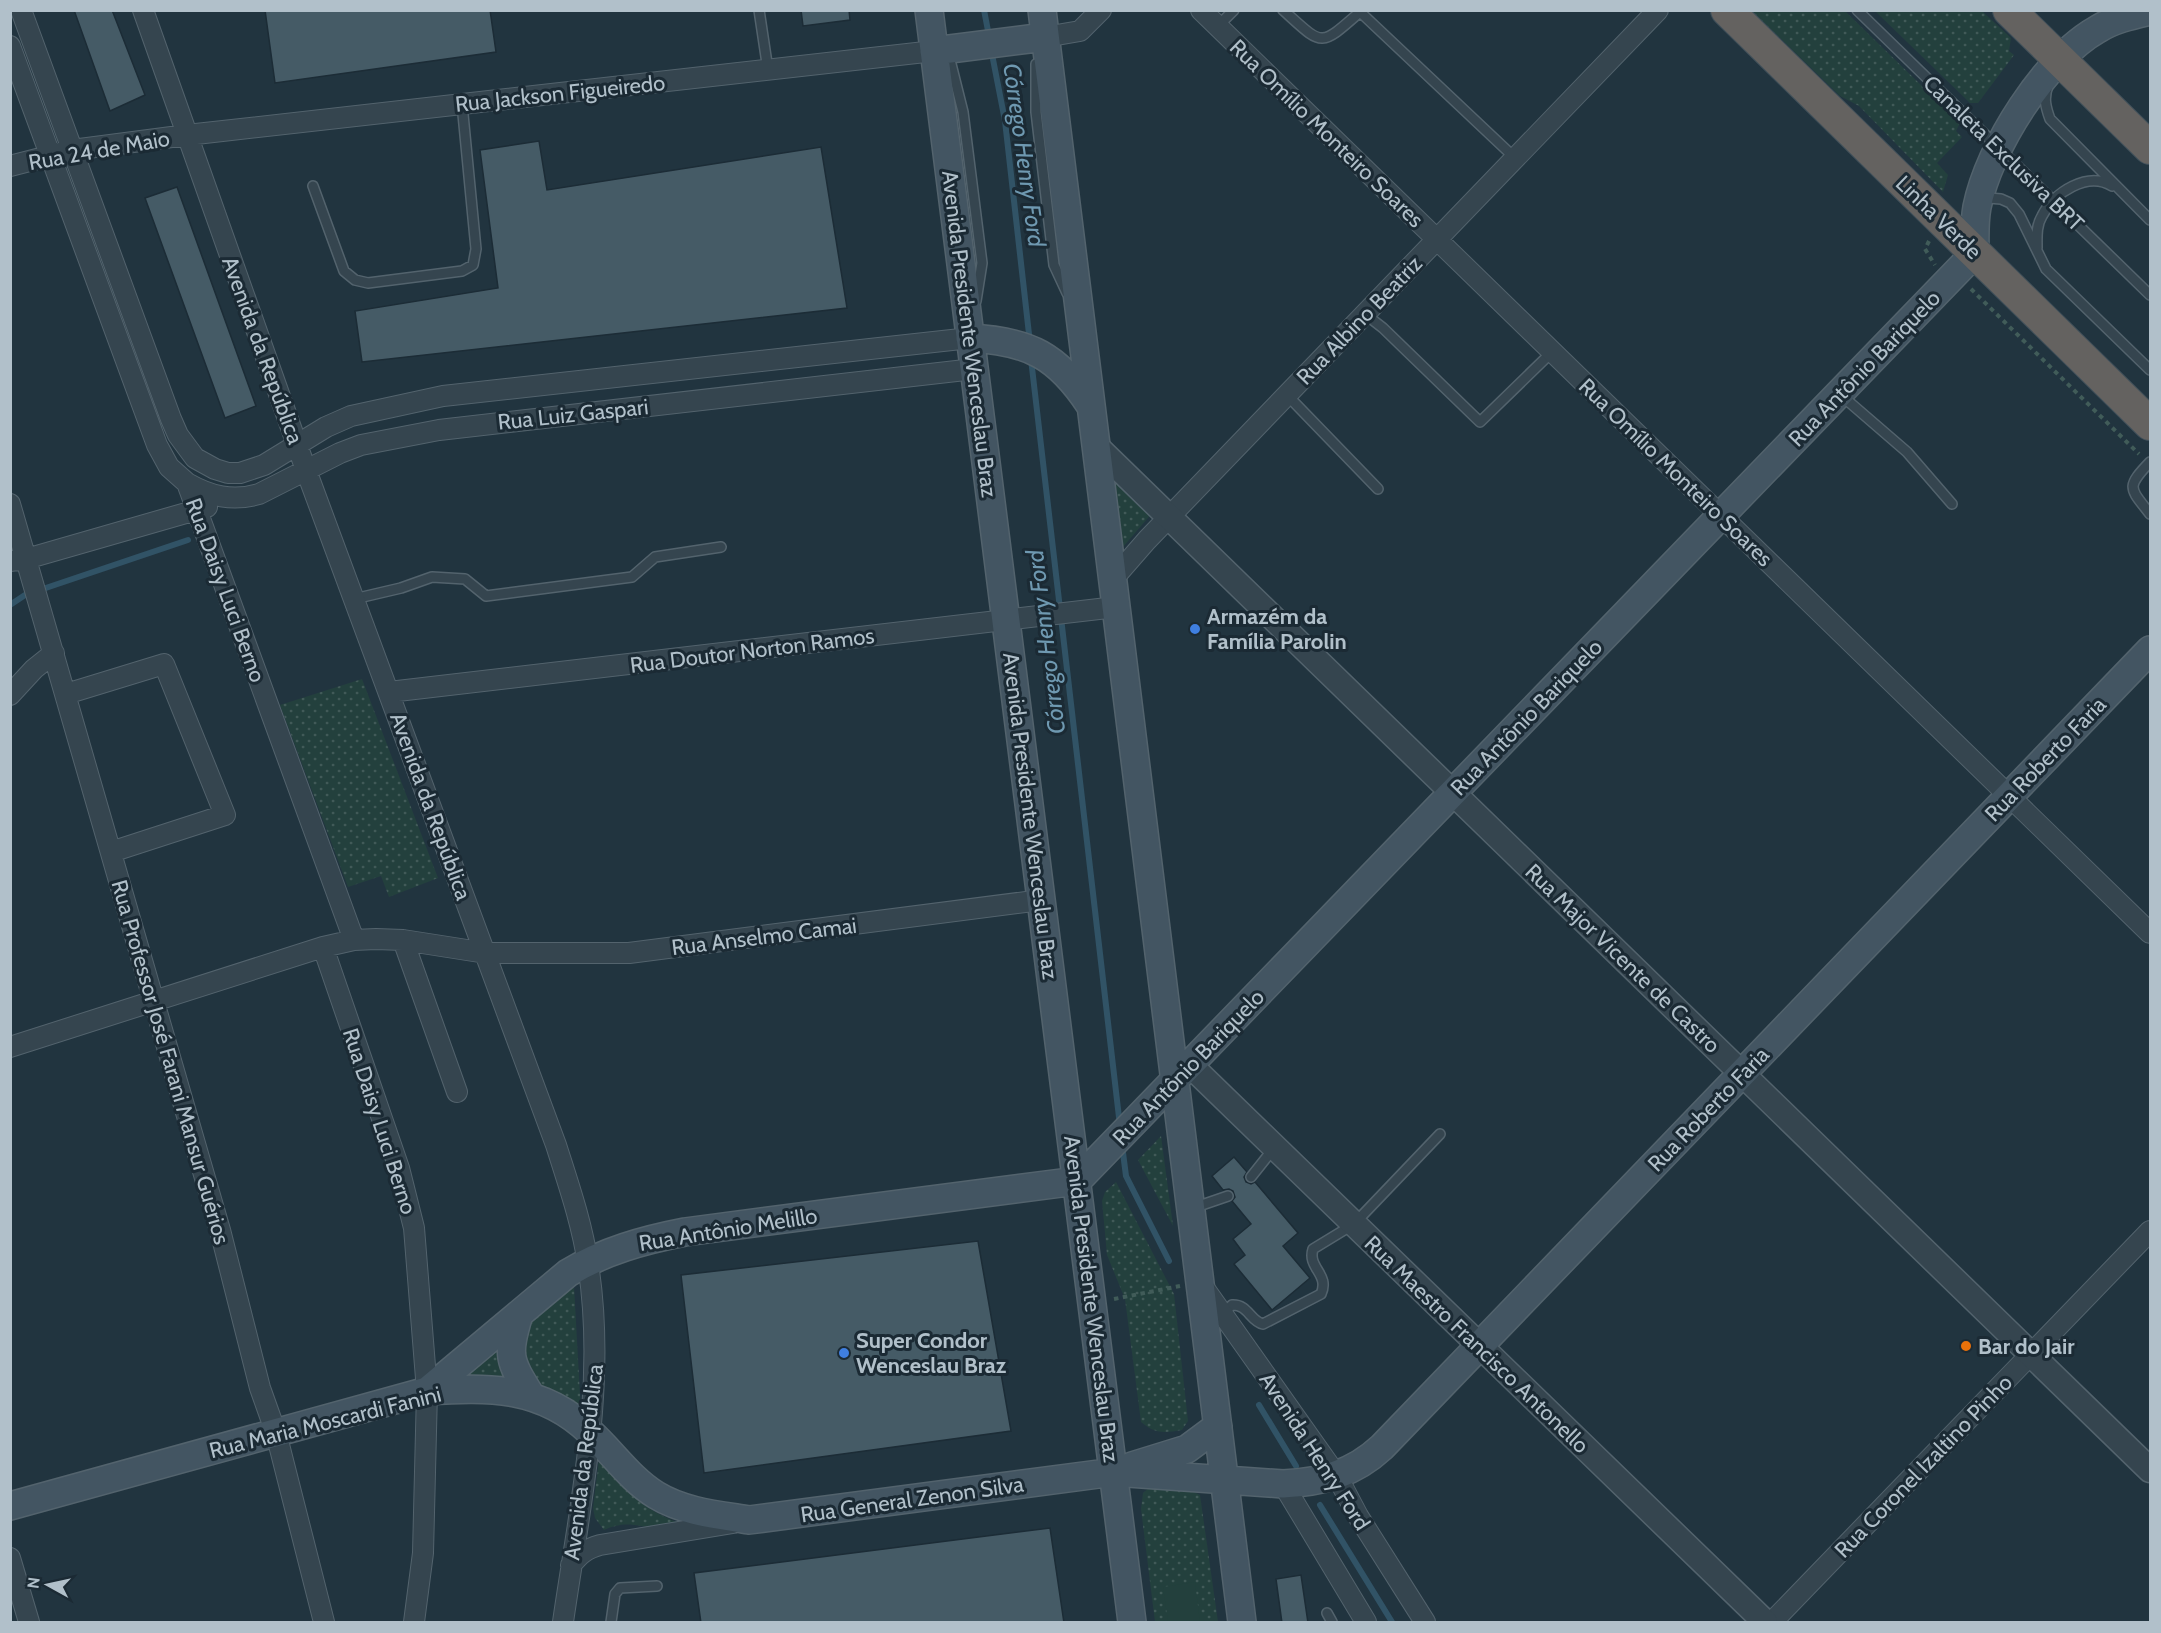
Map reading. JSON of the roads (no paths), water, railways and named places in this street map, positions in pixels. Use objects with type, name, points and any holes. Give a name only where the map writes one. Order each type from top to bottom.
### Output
[{"type":"highway","name":"Linha Verde","points":[[1727,10],[2151,424]]},
{"type":"highway","points":[[2009,10],[2151,148]]},
{"type":"main road","name":"Avenida Presidente Wenceslau Braz","points":[[929,10],[945,47],[976,338],[974,369],[1016,619],[1041,900],[1132,1623]]},
{"type":"main road","points":[[1975,253],[1974,225],[1978,204],[1998,147],[2032,94],[2071,49],[2099,28],[2151,11]]},
{"type":"main road","points":[[945,47],[1036,37],[1081,325],[1116,607],[1183,1073],[1191,1209],[1242,1623]]},
{"type":"main road","name":"Rua Antônio Bariquelo","points":[[1077,1181],[1975,253]]},
{"type":"main road","points":[[976,338],[1018,344],[1050,359],[1075,383],[1091,407]]},
{"type":"main road","name":"Rua Roberto Faria","points":[[1225,1480],[1302,1483],[1337,1476],[1370,1458],[2151,650]]},
{"type":"main road","name":"Rua Antônio Melillo","points":[[427,1391],[550,1287],[588,1261],[651,1238],[1077,1181]]},
{"type":"main road","points":[[519,1314],[512,1338],[510,1357],[516,1373],[531,1396]]},
{"type":"main road","name":"Rua Maria Moscardi Fanini","points":[[10,1506],[427,1391],[490,1389],[531,1396],[573,1417],[629,1474],[659,1497],[708,1514],[749,1520]]},
{"type":"main road","points":[[1114,1472],[1187,1449],[1218,1426]]},
{"type":"main road","name":"Rua General Zenon Silva","points":[[749,1520],[1114,1472],[1225,1480]]},
{"type":"street","name":"Rua Daisy Luci Berno","points":[[21,10],[171,419],[186,447],[202,463]]},
{"type":"street","name":"Avenida da República","points":[[143,10],[306,470],[556,1144],[571,1194],[588,1261],[596,1354],[590,1432],[563,1623]]},
{"type":"street","points":[[1036,37],[1080,31],[1101,10]]},
{"type":"street","name":"Rua Omílio Monteiro Soares","points":[[1201,10],[2151,933]]},
{"type":"street","name":"Rua Albino Beatriz","points":[[1113,579],[1658,10]]},
{"type":"street","name":"Rua Daisy Luci Berno","points":[[10,46],[157,445],[169,467],[187,483],[354,940]]},
{"type":"street","name":"Rua Jackson Figueiredo","points":[[187,135],[768,70],[945,47]]},
{"type":"street","name":"Rua 24 de Maio","points":[[10,166],[72,150],[187,135]]},
{"type":"street","name":"Rua Luiz Gaspari","points":[[202,463],[228,473],[240,473],[264,465],[326,427],[351,416],[443,396],[976,338]]},
{"type":"street","name":"Rua Luiz Gaspari","points":[[187,483],[211,494],[235,499],[258,494],[340,453],[362,445],[439,430],[974,369]]},
{"type":"street","name":"Rua Major Vicente de Castro","points":[[1096,446],[2151,1470]]},
{"type":"street","points":[[18,560],[235,499]]},
{"type":"street","name":"Rua Professor José Farani Mansur Guérios","points":[[10,504],[18,560],[35,588],[66,694],[220,1230],[260,1388],[276,1433],[324,1623]]},
{"type":"street","name":"Rua Doutor Norton Ramos","points":[[389,692],[1116,607]]},
{"type":"street","points":[[10,695],[34,669],[54,653]]},
{"type":"street","points":[[66,694],[164,664],[225,815],[111,852]]},
{"type":"street","name":"Rua Anselmo Camai","points":[[10,1047],[323,947],[354,940],[403,940],[486,953],[629,953],[1041,900]]},
{"type":"street","points":[[403,940],[457,1092]]},
{"type":"street","name":"Rua Daisy Luci Berno","points":[[323,947],[408,1196],[416,1255],[427,1391],[423,1553],[414,1623]]},
{"type":"street","name":"Rua Maestro Francisco Antonello","points":[[1183,1073],[1275,1147],[1765,1623]]},
{"type":"street","name":"Rua Coronel Izaltino Pinho","points":[[1772,1623],[2151,1232]]},
{"type":"street","name":"Avenida Henry Ford","points":[[1200,1281],[1337,1476],[1358,1516],[1425,1623]]},
{"type":"street","name":"Avenida Henry Ford","points":[[1283,1484],[1366,1623]]},
{"type":"street","points":[[579,1508],[600,1545]]},
{"type":"street","name":"Rua General Zenon Silva","points":[[571,1565],[580,1554],[600,1545],[749,1520]]},
{"type":"street","points":[[10,1558],[29,1623]]},
{"type":"lane","points":[[759,10],[768,70]]},
{"type":"lane","points":[[1218,26],[1234,10]]},
{"type":"lane","points":[[1283,10],[1313,38],[1324,39],[1333,36],[1359,11],[1515,158]]},
{"type":"lane","name":"Canaleta Exclusiva BRT","points":[[1857,10],[2151,295]]},
{"type":"lane","points":[[2060,60],[2045,92],[2045,107],[2050,119],[2151,220]]},
{"type":"lane","points":[[313,186],[345,270],[355,280],[368,283],[462,271],[473,265],[476,249],[462,104]]},
{"type":"lane","points":[[2037,250],[2037,230],[2042,215],[2071,187],[2091,180],[2105,182],[2122,192]]},
{"type":"lane","points":[[1978,204],[1988,198],[2001,199],[2010,203],[2019,214],[2046,270],[2151,370]]},
{"type":"lane","points":[[1365,314],[1383,328],[1480,422],[1552,352]]},
{"type":"lane","points":[[1839,394],[1907,452],[1952,504]]},
{"type":"lane","points":[[1287,395],[1378,489]]},
{"type":"lane","points":[[2150,463],[2133,481],[2132,488],[2151,514]]},
{"type":"lane","points":[[354,599],[401,588],[432,577],[465,579],[486,596],[632,577],[655,557],[721,547]]},
{"type":"lane","points":[[1222,1314],[1232,1305],[1238,1305],[1245,1308],[1257,1322],[1263,1324],[1320,1293],[1324,1286],[1323,1279],[1313,1263],[1313,1249],[1354,1224],[1440,1134]]},
{"type":"lane","points":[[1251,1177],[1275,1147]]},
{"type":"lane","points":[[1191,1209],[1228,1196]]},
{"type":"lane","points":[[611,1623],[615,1594],[620,1588],[657,1586]]},
{"type":"lane","points":[[1327,1613],[1332,1623]]},
{"type":"waterway","name":"Córrego Henry Ford","points":[[984,10],[989,36]]},
{"type":"waterway","name":"Córrego Henry Ford","points":[[991,49],[1005,121],[1030,343]]},
{"type":"waterway","name":"Córrego Henry Ford","points":[[1031,359],[1120,1126]]},
{"type":"waterway","points":[[10,605],[25,595],[188,540]]},
{"type":"waterway","name":"Córrego Henry Ford","points":[[1122,1145],[1126,1176],[1169,1261]]},
{"type":"waterway","name":"Córrego Henry Ford","points":[[1259,1405],[1296,1466]]},
{"type":"waterway","name":"Córrego Henry Ford","points":[[1320,1505],[1392,1622]]},
{"type":"place","name":"Armazém da Família Parolin","points":[[1195,629]]},
{"type":"place","name":"Bar do Jair","points":[[1966,1346]]},
{"type":"place","name":"Super Condor Wenceslau Braz","points":[[844,1353]]}]
